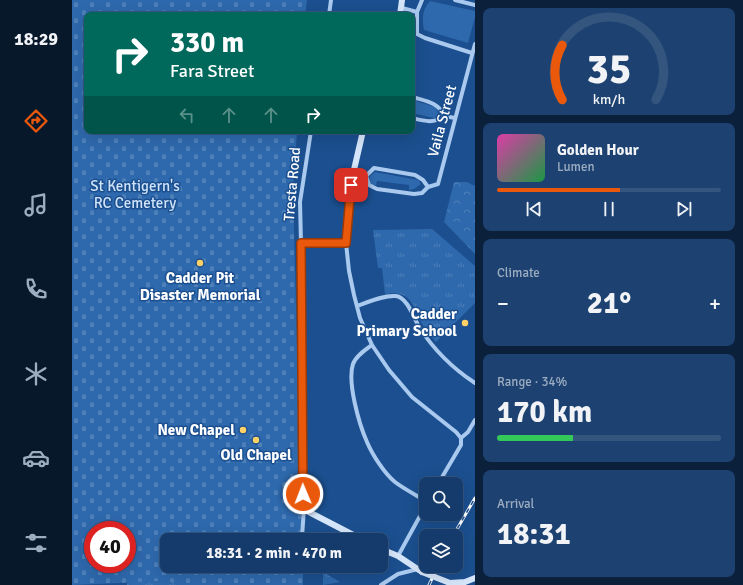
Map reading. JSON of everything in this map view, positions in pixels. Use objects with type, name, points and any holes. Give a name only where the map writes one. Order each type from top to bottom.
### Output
[{"type":"street","points":[[329,12],[331,0]]},
{"type":"street","points":[[402,0],[401,12],[417,12]]},
{"type":"street","points":[[422,0],[417,12],[417,34],[472,53]]},
{"type":"street","points":[[455,0],[475,5]]},
{"type":"street","name":"Vaila Street","points":[[366,176],[368,185],[377,189],[414,194],[422,193],[428,187],[438,184],[454,118],[475,44]]},
{"type":"street","points":[[415,98],[434,104],[442,109],[444,116]]},
{"type":"street","points":[[415,119],[431,122],[444,116],[454,118]]},
{"type":"street","name":"Tresta Road","points":[[304,508],[300,202],[311,134]]},
{"type":"street","points":[[362,134],[353,174],[346,225],[349,271],[357,306],[372,345],[389,370],[412,397],[456,432],[461,438],[461,445],[442,477]]},
{"type":"street","points":[[353,174],[366,176],[374,168],[415,175],[423,180],[428,187]]},
{"type":"street","points":[[301,243],[346,243]]},
{"type":"street","points":[[357,306],[383,298],[395,296],[400,297],[404,300],[419,326],[436,349],[457,371],[475,383]]},
{"type":"street","points":[[372,345],[358,356],[353,363],[351,371],[351,381],[357,414],[378,462],[394,481],[419,497]]},
{"type":"street","points":[[461,438],[468,432],[475,420]]},
{"type":"street","points":[[302,533],[304,508],[350,533]]},
{"type":"street","points":[[398,556],[419,518]]},
{"type":"street","points":[[388,552],[398,556],[419,570]]},
{"type":"street","points":[[381,585],[398,574],[419,571]]},
{"type":"street","points":[[425,573],[450,583],[465,582],[475,578]]},
{"type":"green space","name":"St Kentigern's RC Cemetery","points":[[72,0],[307,0],[305,12],[84,12],[84,134],[297,134],[293,190],[302,533],[160,533],[160,573],[303,573],[303,585],[177,585],[168,581],[72,585]]},
{"type":"green space","points":[[430,1],[475,11],[475,17],[468,43],[424,30],[423,14]]},
{"type":"green space","points":[[415,101],[435,107],[438,112],[438,116],[434,118],[415,114]]},
{"type":"green space","points":[[375,172],[418,180],[421,184],[414,189],[409,190],[409,185],[377,181],[376,185],[371,185],[369,182],[369,177]]},
{"type":"green space","points":[[454,182],[467,182],[475,186],[475,254],[444,222]]},
{"type":"green space","points":[[432,229],[475,266],[475,303],[436,342],[424,327],[407,297],[394,293],[385,294],[382,268],[378,268],[373,230]]},
{"type":"green space","points":[[323,573],[340,582],[323,585]]},
{"type":"green space","points":[[169,581],[177,585],[127,585],[127,582]]},
{"type":"railway","points":[[457,529],[475,498]]},
{"type":"railway","points":[[429,585],[435,573]]},
{"type":"place","name":"Cadder Pit Disaster Memorial","points":[[200,263]]},
{"type":"place","name":"Cadder Primary School","points":[[465,323]]},
{"type":"place","name":"New Chapel","points":[[243,430]]},
{"type":"place","name":"Old Chapel","points":[[256,440]]},
{"type":"route","points":[[303,494],[301,243],[346,243],[346,225],[351,185]]}]
